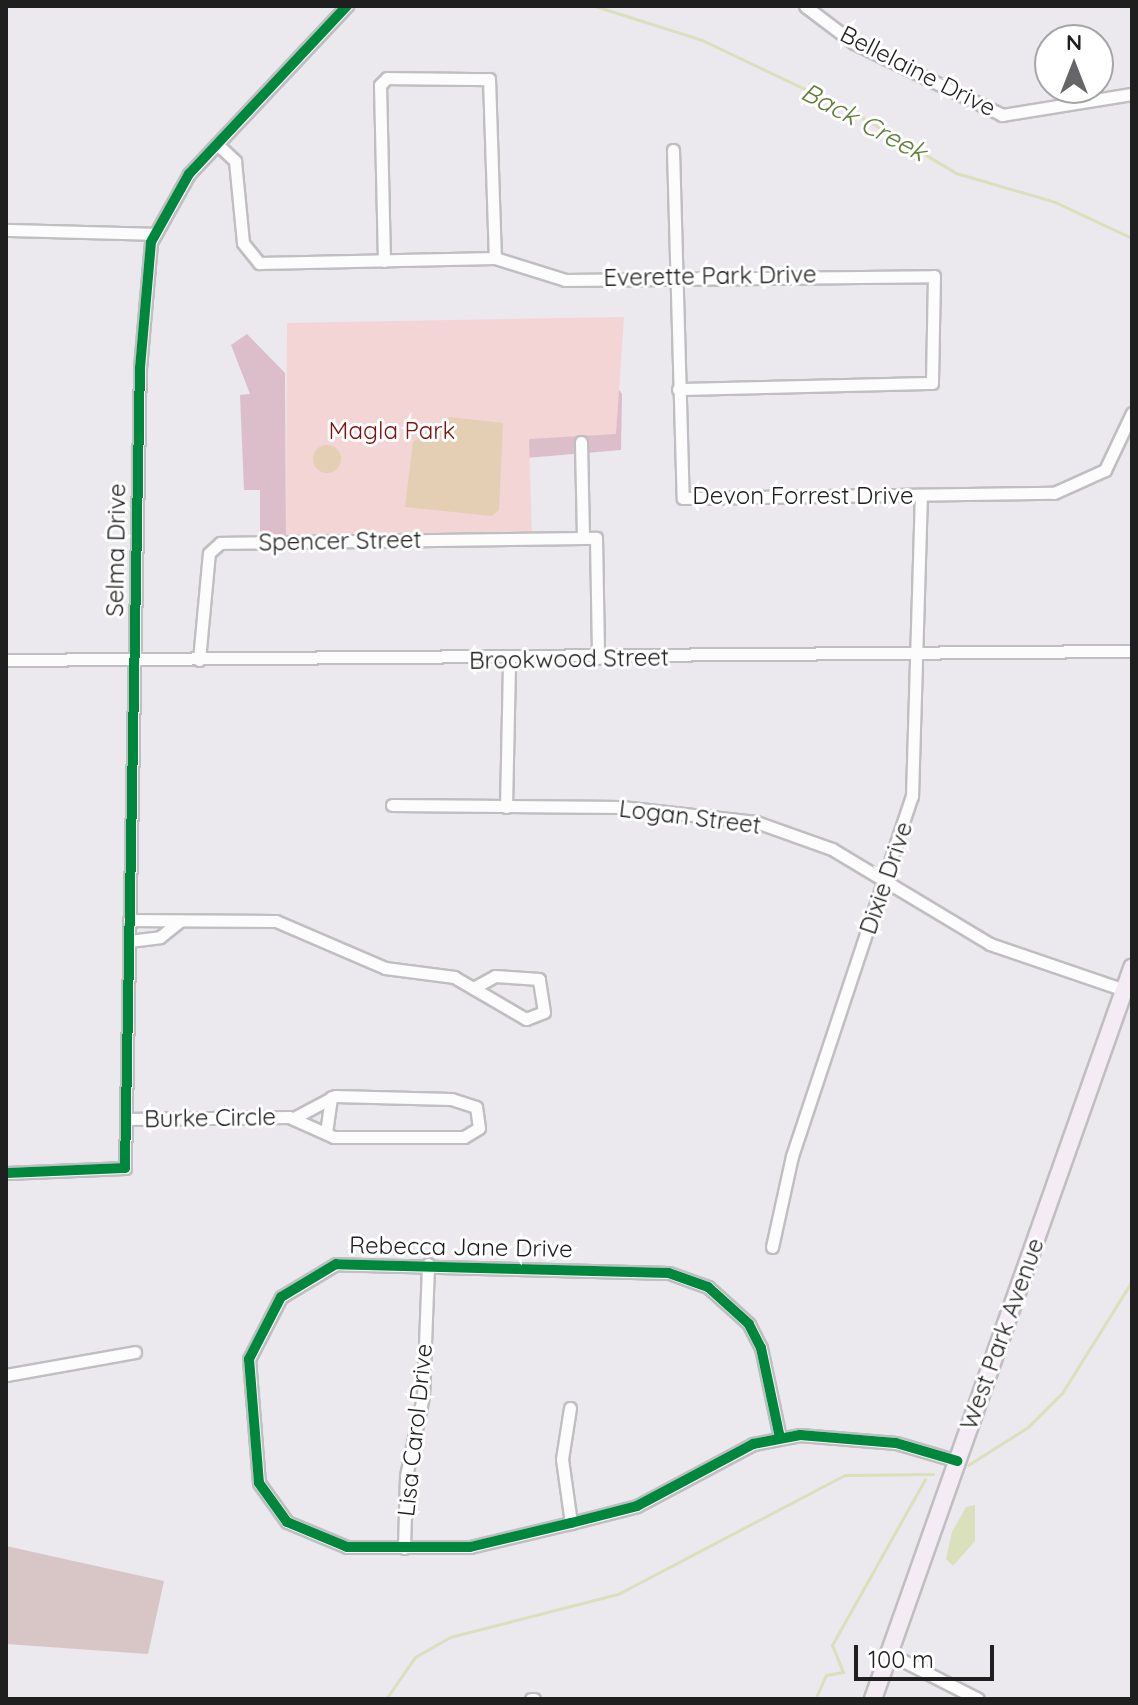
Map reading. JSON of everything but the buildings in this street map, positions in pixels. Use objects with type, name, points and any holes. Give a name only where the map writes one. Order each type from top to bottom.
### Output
[{"type":"main road","name":"West Park Avenue","points":[[873,1699],[1132,968]]},
{"type":"street","name":"Selma Drive","points":[[6,1173],[125,1168],[142,298],[154,234],[172,195],[347,6]]},
{"type":"street","name":"Bellelaine Drive","points":[[805,6],[854,43],[1002,115],[1132,94]]},
{"type":"street","points":[[384,261],[380,85],[387,78],[489,79],[495,258]]},
{"type":"street","name":"Everette Park Drive","points":[[217,144],[235,161],[243,243],[251,258],[384,261],[495,258],[565,280],[923,272],[934,276],[937,287],[932,383],[678,389]]},
{"type":"street","name":"Devon Forrest Drive","points":[[673,150],[683,498],[921,496],[1076,489],[1113,460],[1132,413]]},
{"type":"street","points":[[6,230],[154,234]]},
{"type":"street","points":[[581,442],[583,538],[596,538],[598,658]]},
{"type":"street","name":"Dixie Drive","points":[[772,1247],[803,1120],[886,883],[912,796],[921,496]]},
{"type":"street","name":"Spencer Street","points":[[199,660],[209,553],[220,543],[583,538]]},
{"type":"street","name":"Brookwood Street","points":[[6,660],[509,660],[1132,651]]},
{"type":"street","points":[[506,807],[509,660]]},
{"type":"street","name":"Logan Street","points":[[392,805],[621,807],[756,822],[832,849],[990,944],[1124,990]]},
{"type":"street","points":[[129,920],[296,926],[368,963],[454,977],[526,1019],[544,1012],[539,979],[495,976],[473,988]]},
{"type":"street","points":[[129,941],[160,937],[180,921]]},
{"type":"street","points":[[326,1133],[331,1097]]},
{"type":"street","name":"Burke Circle","points":[[126,1119],[294,1118],[326,1133],[464,1137],[479,1128],[478,1111],[465,1101],[331,1097],[294,1118]]},
{"type":"street","name":"Rebecca Jane Drive","points":[[780,1438],[761,1348],[740,1313],[708,1287],[669,1273],[428,1264],[336,1264],[306,1279],[265,1318],[249,1359],[251,1452],[270,1504],[287,1522],[325,1540],[404,1548],[470,1547],[637,1506],[721,1457],[780,1438],[896,1443],[957,1461]]},
{"type":"street","name":"Lisa Carol Drive","points":[[404,1548],[406,1476],[423,1396],[428,1264]]},
{"type":"street","points":[[6,1375],[135,1352]]},
{"type":"street","points":[[570,1408],[562,1459],[571,1523]]},
{"type":"street","points":[[888,1653],[978,1699]]},
{"type":"shaded area","points":[[247,334],[285,373],[286,542],[260,542],[260,490],[244,490],[240,395],[250,394],[231,345]]},
{"type":"shaded area","points":[[614,383],[622,394],[621,450],[526,458],[525,418]]},
{"type":"shaded area","points":[[449,417],[503,423],[499,510],[492,516],[405,507],[413,442]]},
{"type":"shaded area","points":[[327,445],[337,449],[341,459],[337,469],[327,473],[317,469],[313,459],[317,449]]},
{"type":"shaded area","points":[[975,1505],[975,1541],[953,1566],[946,1559],[952,1532],[966,1507]]},
{"type":"shaded area","points":[[6,1546],[164,1581],[148,1654],[6,1644]]},
{"type":"green space","name":"Magla Park","points":[[624,317],[616,434],[529,439],[532,538],[286,542],[287,323]]},
{"type":"waterway","name":"Back Creek","points":[[595,6],[702,40],[853,112],[956,173],[1055,202],[1132,238]]},
{"type":"waterway","points":[[968,1465],[1028,1427],[1062,1393],[1132,1281]]},
{"type":"waterway","points":[[386,1699],[415,1657],[450,1637],[618,1594],[845,1475],[933,1474]]},
{"type":"waterway","points":[[817,1695],[826,1675],[843,1672],[832,1645],[925,1479]]},
{"type":"cycle path","points":[[6,1173],[125,1168],[140,368],[151,242],[189,174],[347,6]]},
{"type":"cycle path","points":[[780,1438],[761,1348],[749,1324],[708,1287],[669,1273],[336,1264],[281,1297],[249,1359],[259,1483],[287,1522],[347,1547],[470,1547],[571,1523],[637,1506],[753,1444],[800,1435],[896,1443],[957,1461]]}]
